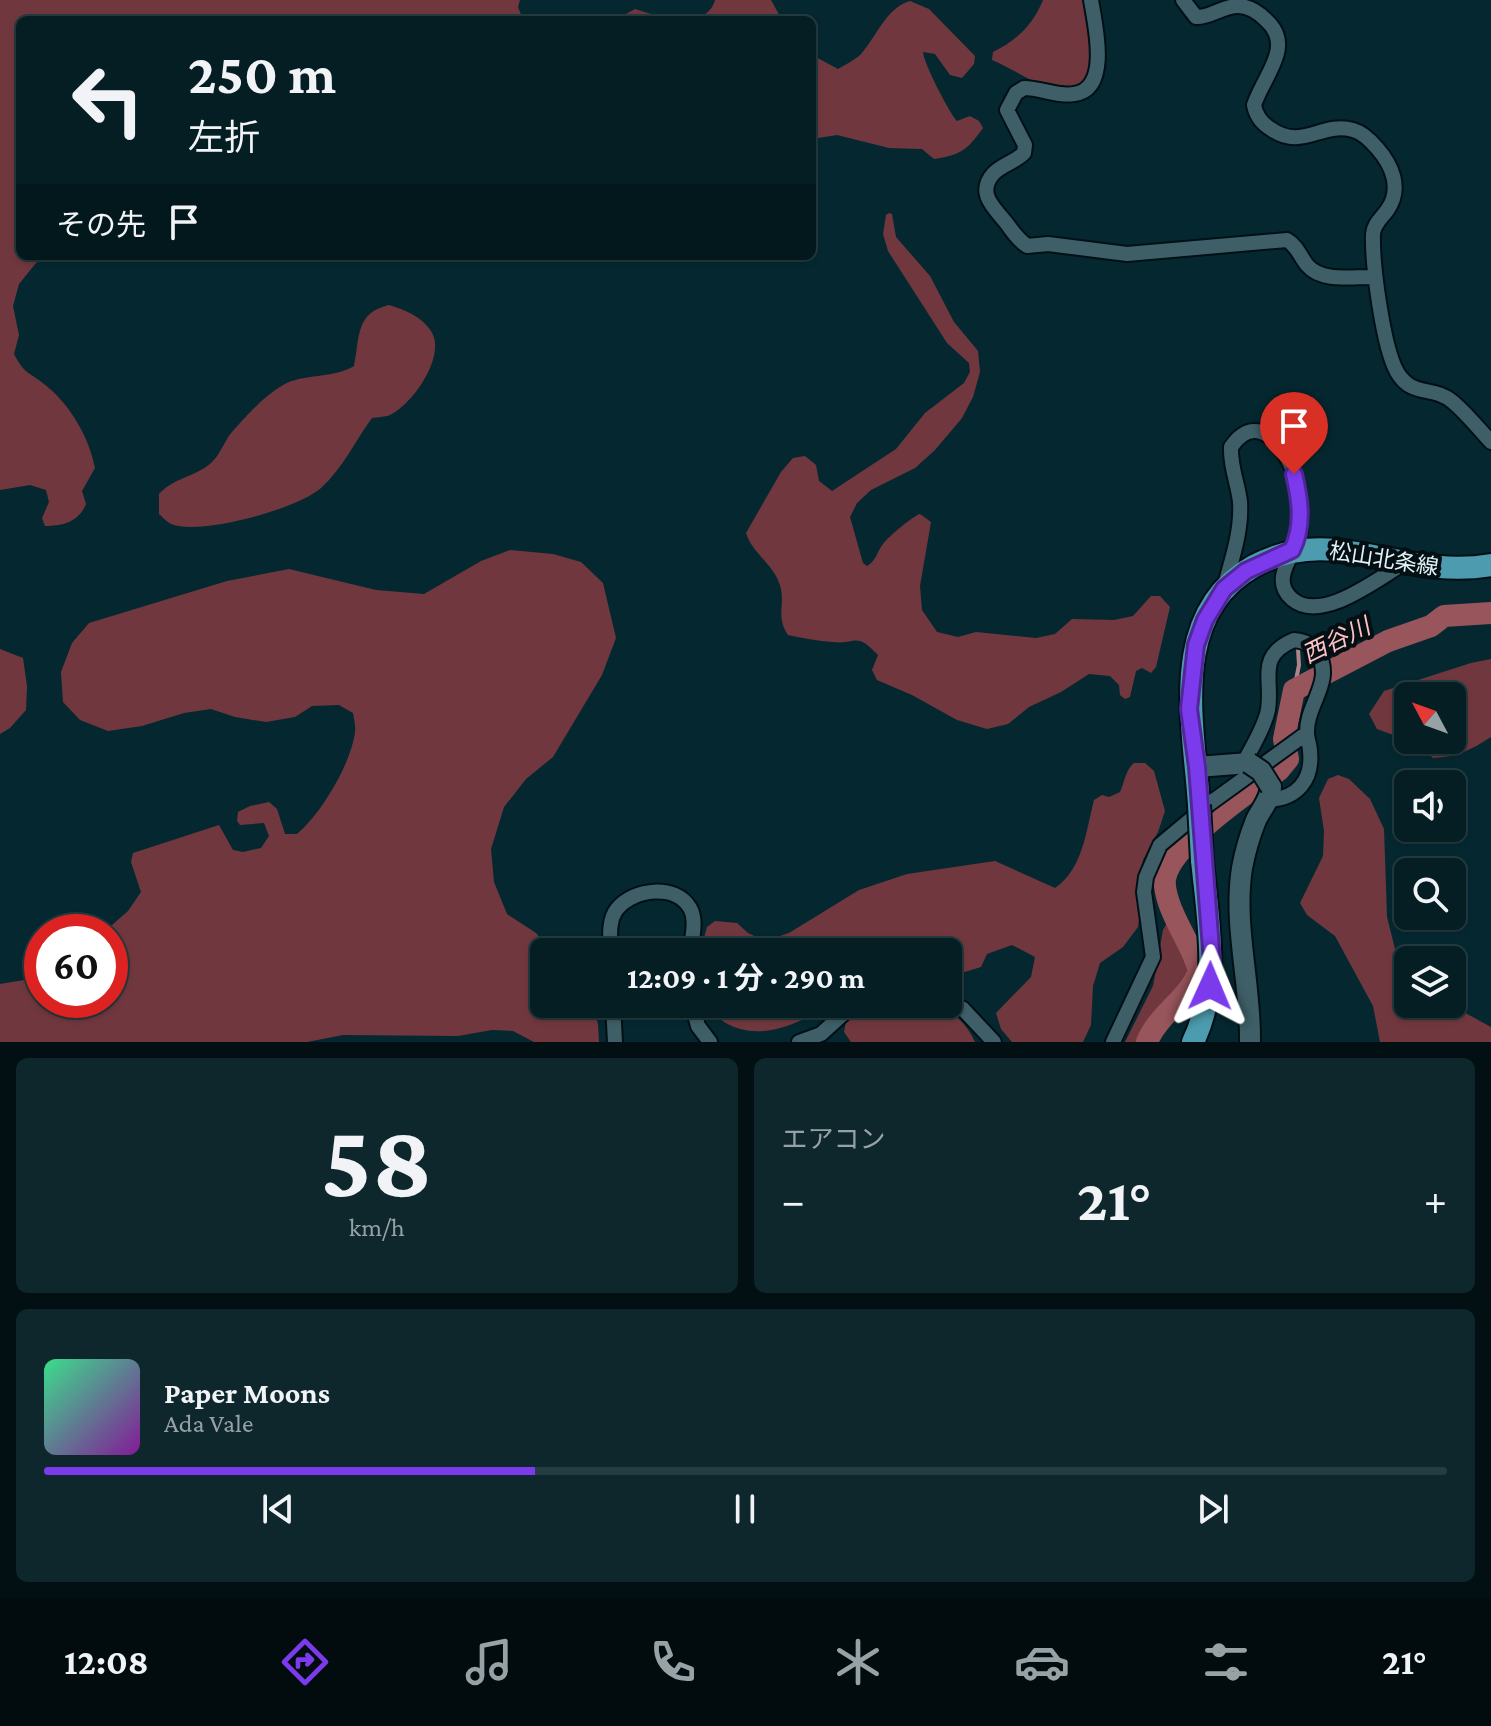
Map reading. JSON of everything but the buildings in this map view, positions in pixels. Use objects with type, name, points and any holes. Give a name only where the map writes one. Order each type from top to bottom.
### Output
[{"type":"main road","name":"松山北条線","points":[[1193,1042],[1206,1011],[1212,962],[1197,767],[1189,709],[1191,673],[1205,620],[1224,589],[1246,571],[1292,550],[1346,551],[1403,564],[1453,570],[1491,565]]},
{"type":"main road","points":[[1197,767],[1246,763],[1261,771],[1269,794],[1250,838],[1240,892],[1250,1004],[1250,1042]]},
{"type":"street","points":[[1091,0],[1097,72],[1091,84],[1084,91],[1074,94],[1024,88],[1016,93],[1007,110],[1025,145],[1024,153],[993,174],[987,195],[988,203],[1013,235],[1027,246],[1048,244],[1127,254],[1287,240],[1293,243],[1314,272],[1325,276],[1375,277]]},
{"type":"street","points":[[1183,0],[1196,17],[1203,17],[1221,7],[1252,9],[1279,36],[1278,52],[1254,105],[1261,122],[1286,138],[1297,139],[1338,129],[1354,130],[1377,148],[1388,164],[1395,183],[1395,195],[1373,231],[1375,277],[1388,351],[1406,384],[1413,389],[1442,395],[1454,403],[1491,442]]},
{"type":"street","points":[[1224,589],[1239,529],[1240,500],[1231,464],[1231,447],[1242,435],[1255,431],[1268,434],[1277,442],[1294,474],[1299,492],[1299,536],[1284,571],[1283,582],[1293,600],[1315,607],[1325,606],[1403,564]]},
{"type":"street","points":[[1113,1042],[1153,957],[1144,892],[1146,877],[1160,845],[1209,804],[1300,737],[1324,672],[1317,650],[1302,640],[1294,640],[1275,651],[1269,661],[1268,709],[1246,763]]},
{"type":"street","points":[[1269,794],[1281,800],[1294,794],[1308,776],[1310,748],[1300,737]]},
{"type":"street","points":[[610,938],[616,910],[633,896],[645,892],[663,892],[678,897],[690,907],[694,921],[692,938]]},
{"type":"street","points":[[962,1008],[994,1042]]},
{"type":"street","points":[[614,1018],[615,1042]]},
{"type":"street","points":[[696,1018],[710,1042]]},
{"type":"street","points":[[799,1042],[821,1034],[839,1018]]},
{"type":"shaded area","points":[[0,0],[520,0],[518,7],[521,16],[16,16],[16,260],[42,260],[36,263],[19,284],[13,306],[19,335],[14,354],[24,369],[53,392],[70,411],[83,433],[95,468],[82,491],[86,504],[83,510],[64,524],[45,526],[42,518],[49,502],[46,490],[30,485],[0,490]]},
{"type":"shaded area","points":[[715,0],[771,0],[780,16],[702,16],[710,10]]},
{"type":"shaded area","points":[[1043,0],[1086,0],[1096,54],[1089,80],[1065,90],[1046,87],[992,60],[993,52],[1017,37],[1029,24]]},
{"type":"shaded area","points":[[910,1],[929,9],[975,56],[974,64],[962,78],[950,75],[935,54],[923,52],[937,88],[957,121],[970,116],[979,121],[983,128],[963,150],[951,156],[934,159],[922,149],[889,148],[837,135],[816,138],[816,57],[838,69],[853,60],[861,54],[888,16]]},
{"type":"shaded area","points":[[635,9],[661,16],[622,16]]},
{"type":"shaded area","points":[[889,213],[892,214],[896,237],[930,276],[954,322],[978,351],[980,372],[973,397],[962,418],[935,450],[915,468],[871,490],[857,503],[850,517],[863,563],[867,566],[870,564],[886,541],[920,514],[931,522],[920,586],[922,610],[937,632],[958,637],[976,632],[1036,638],[1055,634],[1072,619],[1114,620],[1133,616],[1151,596],[1160,596],[1170,607],[1156,667],[1151,673],[1142,668],[1136,671],[1130,697],[1125,699],[1120,695],[1119,685],[1110,676],[1089,674],[1029,707],[1008,724],[987,729],[957,720],[877,680],[872,670],[878,655],[865,643],[788,635],[784,628],[778,580],[746,533],[781,472],[793,458],[805,456],[816,465],[819,481],[832,491],[896,449],[925,413],[964,383],[970,372],[969,363],[947,343],[888,251],[883,234]]},
{"type":"shaded area","points":[[389,305],[407,311],[431,331],[435,353],[431,365],[408,401],[388,416],[372,418],[321,488],[292,504],[228,523],[188,527],[167,522],[159,514],[159,494],[171,484],[211,463],[232,432],[269,395],[291,381],[337,373],[354,366],[365,320],[378,309]]},
{"type":"shaded area","points":[[510,550],[553,554],[581,562],[603,583],[616,638],[602,675],[553,757],[526,779],[504,807],[491,849],[494,882],[507,914],[540,938],[530,938],[530,1018],[596,1018],[599,1042],[534,1042],[513,1031],[492,1030],[458,1036],[343,1035],[307,1042],[0,1042],[0,984],[24,980],[24,1018],[128,1018],[128,914],[125,914],[141,892],[131,862],[133,853],[219,825],[233,850],[243,852],[261,848],[269,836],[264,823],[240,825],[238,812],[269,802],[277,809],[285,834],[297,834],[334,788],[352,745],[355,730],[353,713],[339,705],[312,706],[295,717],[266,722],[211,709],[108,731],[80,720],[63,702],[61,672],[72,643],[89,623],[227,581],[289,569],[376,590],[424,594],[481,561]]},
{"type":"shaded area","points":[[0,649],[23,658],[27,686],[26,710],[0,734]]},
{"type":"shaded area","points":[[1491,659],[1491,737],[1466,751],[1466,682],[1412,682]]},
{"type":"shaded area","points":[[1394,688],[1394,735],[1377,729],[1369,714],[1384,691]]},
{"type":"shaded area","points":[[1428,754],[1456,754],[1449,756],[1433,758]]},
{"type":"shaded area","points":[[1145,763],[1154,771],[1165,811],[1143,860],[1137,884],[1138,927],[1123,947],[1100,963],[1093,986],[1091,1025],[1083,1042],[1012,1042],[1001,1029],[996,1013],[1031,977],[1035,957],[1012,945],[987,954],[981,967],[962,973],[962,938],[774,938],[789,933],[859,890],[907,874],[995,861],[1055,888],[1078,860],[1094,800],[1102,795],[1109,797],[1120,792],[1131,766]]},
{"type":"shaded area","points":[[1338,775],[1349,779],[1370,799],[1384,829],[1387,917],[1394,946],[1394,1018],[1466,1018],[1466,1013],[1491,1027],[1491,1042],[1380,1042],[1373,1006],[1335,936],[1307,915],[1300,903],[1323,856],[1324,831],[1319,798],[1328,779]]},
{"type":"shaded area","points":[[1177,918],[1187,926],[1191,952],[1189,968],[1177,1001],[1159,1042],[1125,1042],[1153,986],[1163,930],[1169,919]]},
{"type":"shaded area","points":[[715,921],[737,923],[759,938],[704,938],[707,927]]},
{"type":"shaded area","points":[[719,1018],[806,1018],[763,1031],[737,1028]]},
{"type":"shaded area","points":[[852,1018],[957,1018],[975,1042],[851,1042],[844,1032],[846,1022]]},
{"type":"waterway","name":"西谷川","points":[[1147,1042],[1199,971],[1167,898],[1165,879],[1170,865],[1196,835],[1279,770],[1288,759],[1284,739],[1294,690],[1388,641],[1431,626],[1444,616],[1491,613]]},
{"type":"waterway","points":[[1294,690],[1299,665],[1298,649]]},
{"type":"route","points":[[1210,986],[1212,962],[1197,767],[1189,709],[1191,673],[1205,620],[1224,589],[1246,571],[1292,550],[1299,536],[1300,520],[1299,492],[1294,474]]}]
